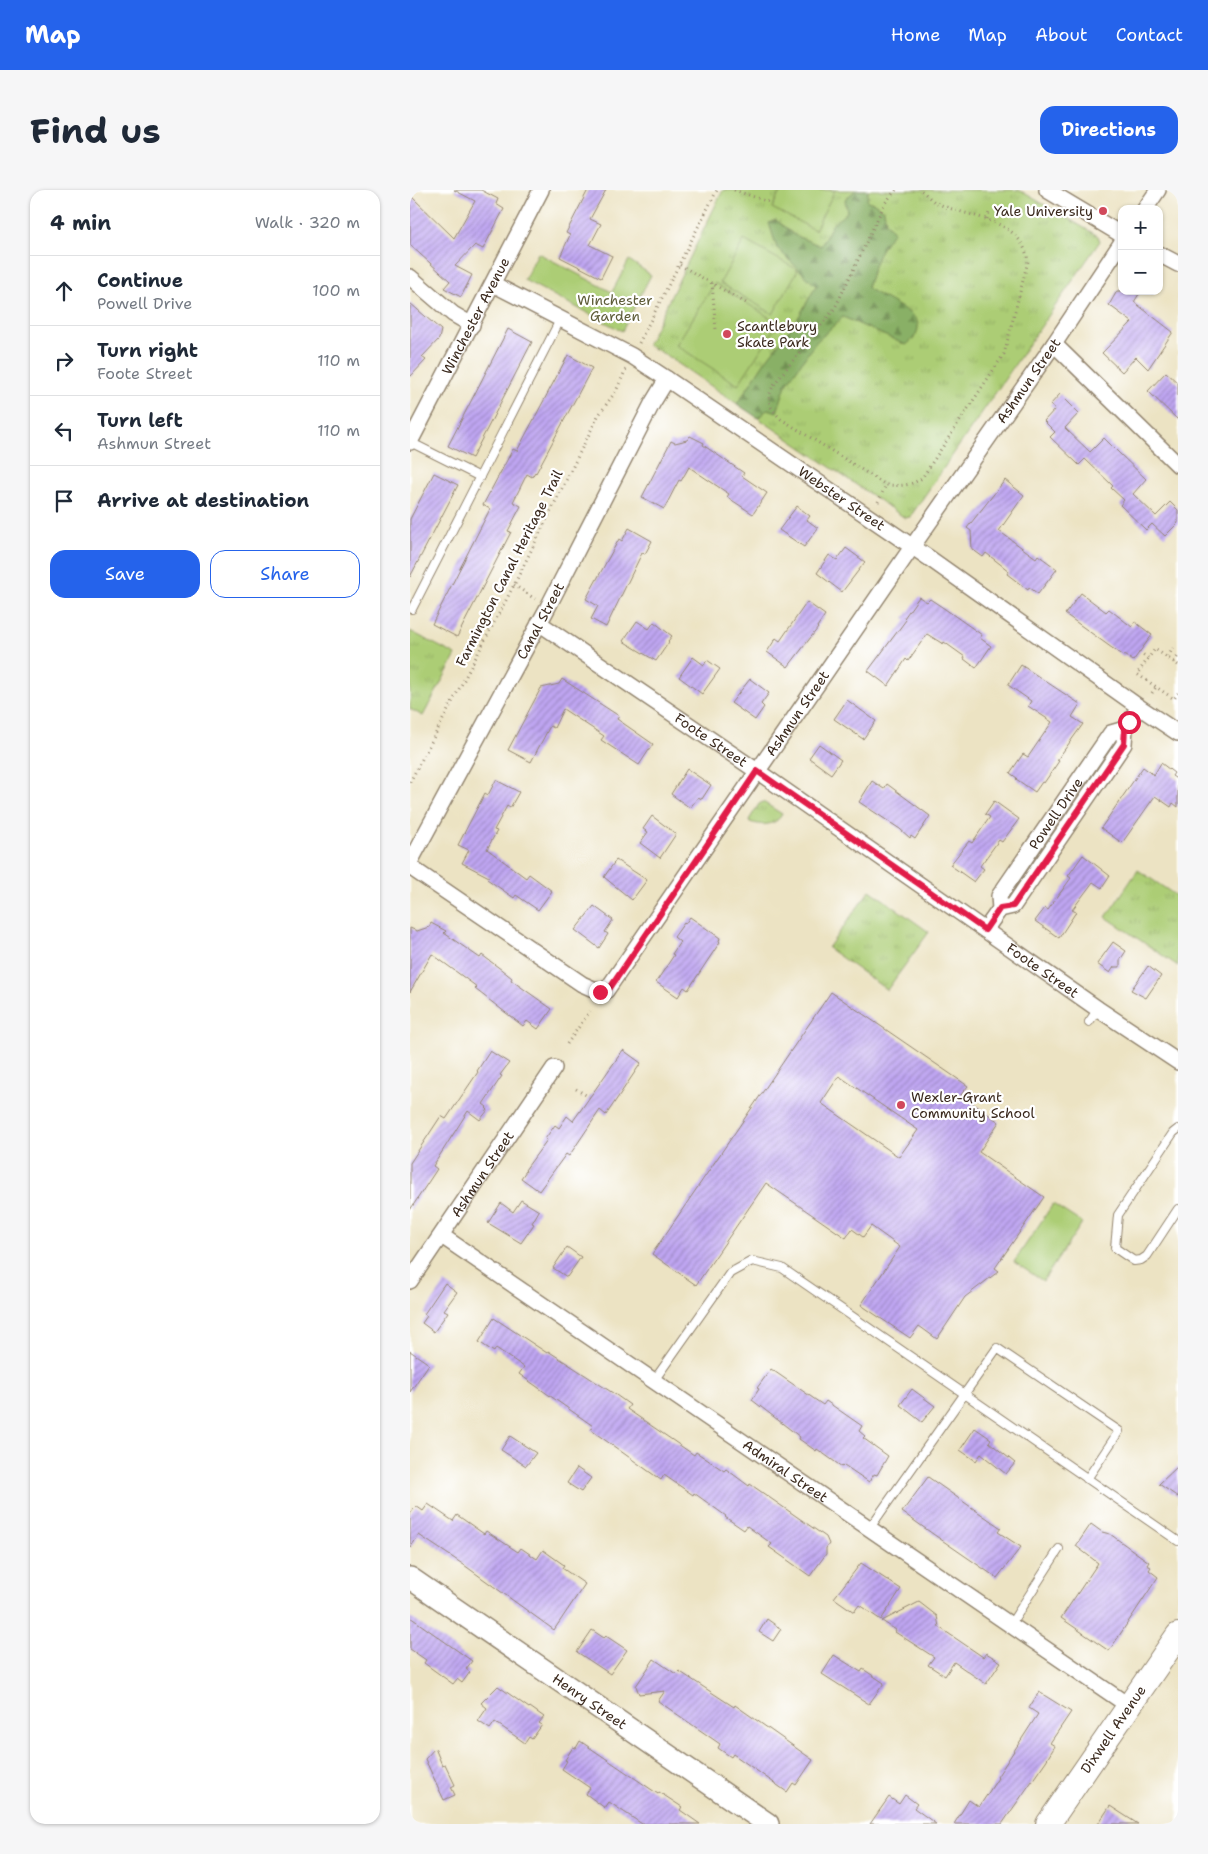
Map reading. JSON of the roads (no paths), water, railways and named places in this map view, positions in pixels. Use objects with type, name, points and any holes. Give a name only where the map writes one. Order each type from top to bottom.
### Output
[{"type":"main road","name":"Henry Street","points":[[410,1578],[768,1824]]},
{"type":"main road","name":"Dixwell Avenue","points":[[1048,1824],[1178,1635]]},
{"type":"street","name":"Winchester Avenue","points":[[410,442],[541,190]]},
{"type":"street","points":[[1047,190],[1118,234]]},
{"type":"street","points":[[1148,205],[1158,190]]},
{"type":"street","name":"Ashmun Street","points":[[410,867],[582,984],[600,992],[606,991],[1054,344],[1118,248]]},
{"type":"street","points":[[1163,256],[1178,264]]},
{"type":"street","points":[[410,277],[453,314],[472,325]]},
{"type":"street","name":"Webster Street","points":[[493,284],[632,356],[912,547],[1178,733]]},
{"type":"street","points":[[1054,344],[1178,465]]},
{"type":"street","name":"Canal Street","points":[[410,862],[548,607],[652,402],[667,379]]},
{"type":"street","name":"Foote Street","points":[[539,623],[757,771],[1098,1009],[1178,1062]]},
{"type":"street","name":"Powell Drive","points":[[985,930],[1000,908],[1013,906],[1124,744],[1125,729],[1139,707]]},
{"type":"street","name":"Ashmun Street","points":[[410,1281],[554,1068]]},
{"type":"street","name":"Admiral Street","points":[[442,1236],[1129,1706]]},
{"type":"lane","points":[[412,609],[561,318]]},
{"type":"lane","points":[[410,442],[480,477]]},
{"type":"lane","points":[[1089,1022],[1098,1009]]},
{"type":"lane","points":[[1178,1129],[1173,1132],[1118,1214],[1115,1248],[1134,1261],[1141,1260],[1147,1256],[1178,1209]]},
{"type":"lane","points":[[653,1382],[730,1273],[752,1260],[782,1268],[1178,1541]]},
{"type":"lane","points":[[869,1529],[997,1348],[1119,1432],[1087,1479]]},
{"type":"lane","points":[[1010,1625],[1059,1549]]},
{"type":"place","name":"Yale University","points":[[1103,211]]},
{"type":"place","name":"Scantlebury Skate Park","points":[[727,334]]},
{"type":"place","name":"Wexler-Grant Community School","points":[[901,1105]]},
{"type":"park label","name":"Winchester Garden","points":[[615,308]]}]
